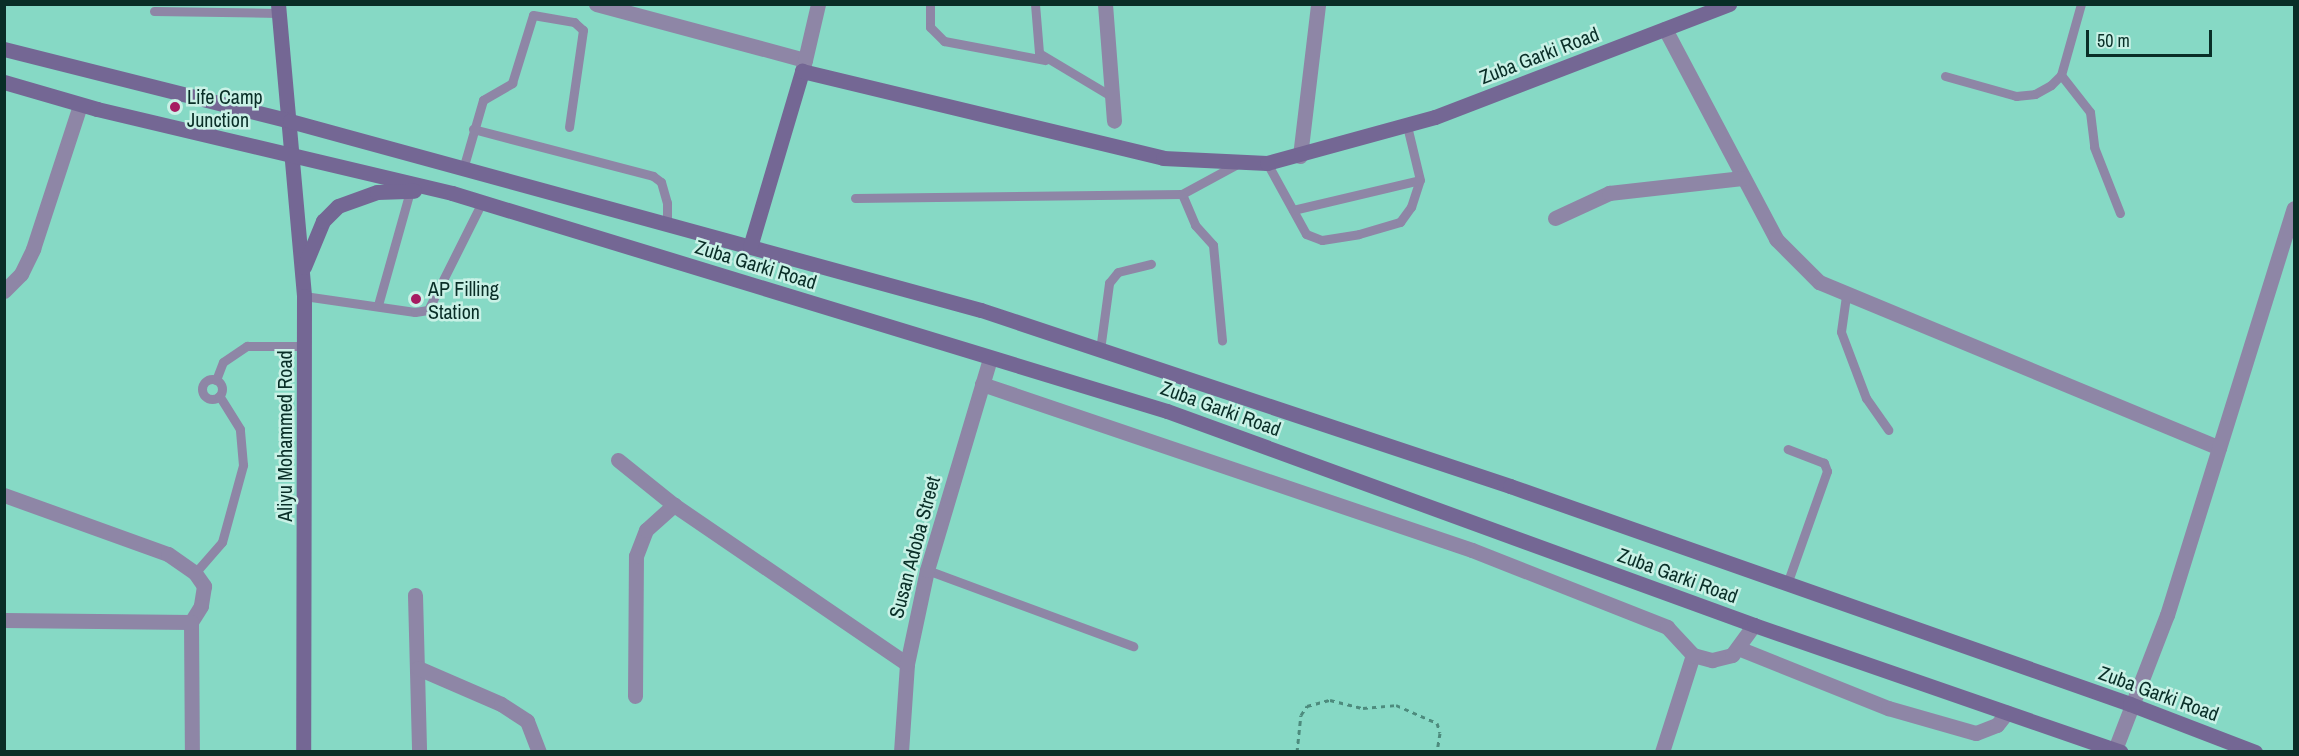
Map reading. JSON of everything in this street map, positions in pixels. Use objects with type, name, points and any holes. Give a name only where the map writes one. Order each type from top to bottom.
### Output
[{"type":"main road","name":"Zuba Garki Road","points":[[750,247],[803,66],[1163,158],[1267,163],[1407,126],[1729,4]]},
{"type":"main road","name":"Aliyu Mohammed Road","points":[[278,9],[303,270],[306,346],[303,752]]},
{"type":"main road","name":"Zuba Garki Road","points":[[4,49],[290,121],[981,310],[1498,482],[2130,704],[2255,752]]},
{"type":"main road","name":"Zuba Garki Road","points":[[4,82],[80,105],[482,202],[1167,411],[1754,625],[2117,751]]},
{"type":"main road","points":[[303,270],[323,221],[338,206],[377,192],[410,191],[452,194]]},
{"type":"street","points":[[596,4],[803,66],[818,4]]},
{"type":"street","points":[[1105,4],[1114,121]]},
{"type":"street","points":[[1300,156],[1318,4]]},
{"type":"street","points":[[1665,29],[1776,239],[1797,264],[1819,282],[1846,296],[2218,448]]},
{"type":"street","points":[[4,291],[21,274],[33,249],[80,105]]},
{"type":"street","points":[[1555,218],[1608,193],[1742,178]]},
{"type":"street","points":[[2117,751],[2130,704],[2167,615],[2218,448],[2241,389],[2295,208]]},
{"type":"street","name":"Susan Adoba Street","points":[[902,752],[907,664],[927,570],[990,358]]},
{"type":"street","points":[[982,384],[1472,550],[1667,627],[1694,655],[1712,660],[1732,656],[1754,625]]},
{"type":"street","points":[[618,460],[674,505],[907,664]]},
{"type":"street","points":[[4,495],[168,554],[195,573],[204,586],[201,606],[191,622],[192,752]]},
{"type":"street","points":[[635,696],[636,556],[646,530],[674,505]]},
{"type":"street","points":[[415,596],[419,752]]},
{"type":"street","points":[[4,620],[191,622]]},
{"type":"street","points":[[1738,648],[1888,708],[1976,733],[1997,725],[2007,712]]},
{"type":"street","points":[[1662,752],[1694,655]]},
{"type":"street","points":[[418,668],[501,704],[527,721],[539,752]]},
{"type":"lane","points":[[930,4],[930,27],[944,41],[1045,60],[1111,96]]},
{"type":"lane","points":[[1035,4],[1037,40],[1045,60]]},
{"type":"lane","points":[[1946,76],[2016,96],[2035,94],[2061,75],[2081,4]]},
{"type":"lane","points":[[154,11],[278,9]]},
{"type":"lane","points":[[463,169],[483,100],[512,82],[529,21],[540,14],[574,22],[583,30],[569,127]]},
{"type":"lane","points":[[2061,75],[2090,112],[2094,147],[2120,213]]},
{"type":"lane","points":[[1267,163],[1306,234],[1322,240],[1359,234],[1400,222],[1411,207],[1420,180],[1407,126]]},
{"type":"lane","points":[[473,129],[653,176],[661,182],[667,203],[667,225]]},
{"type":"lane","points":[[855,198],[1182,195],[1241,162]]},
{"type":"lane","points":[[1293,210],[1420,180]]},
{"type":"lane","points":[[378,305],[410,191]]},
{"type":"lane","points":[[1182,195],[1195,225],[1213,245],[1222,341]]},
{"type":"lane","points":[[304,296],[415,312],[429,310],[482,202]]},
{"type":"lane","points":[[1100,350],[1109,283],[1118,272],[1151,264]]},
{"type":"lane","points":[[1846,296],[1840,332],[1866,398],[1888,430]]},
{"type":"lane","points":[[216,380],[223,362],[247,346],[306,346]]},
{"type":"lane","points":[[207,380],[216,380],[222,387],[219,396],[206,397],[202,388],[207,380]]},
{"type":"lane","points":[[195,573],[222,542],[243,465],[240,429],[219,396]]},
{"type":"lane","points":[[1787,584],[1827,471],[1824,463],[1788,449]]},
{"type":"lane","points":[[927,570],[1133,646]]},
{"type":"path","points":[[1297,752],[1301,715],[1307,706],[1330,700],[1364,708],[1396,705],[1437,723],[1440,733],[1437,752]]},
{"type":"place","name":"Life Camp Junction","points":[[175,107]]},
{"type":"place","name":"AP Filling Station","points":[[416,299]]}]
